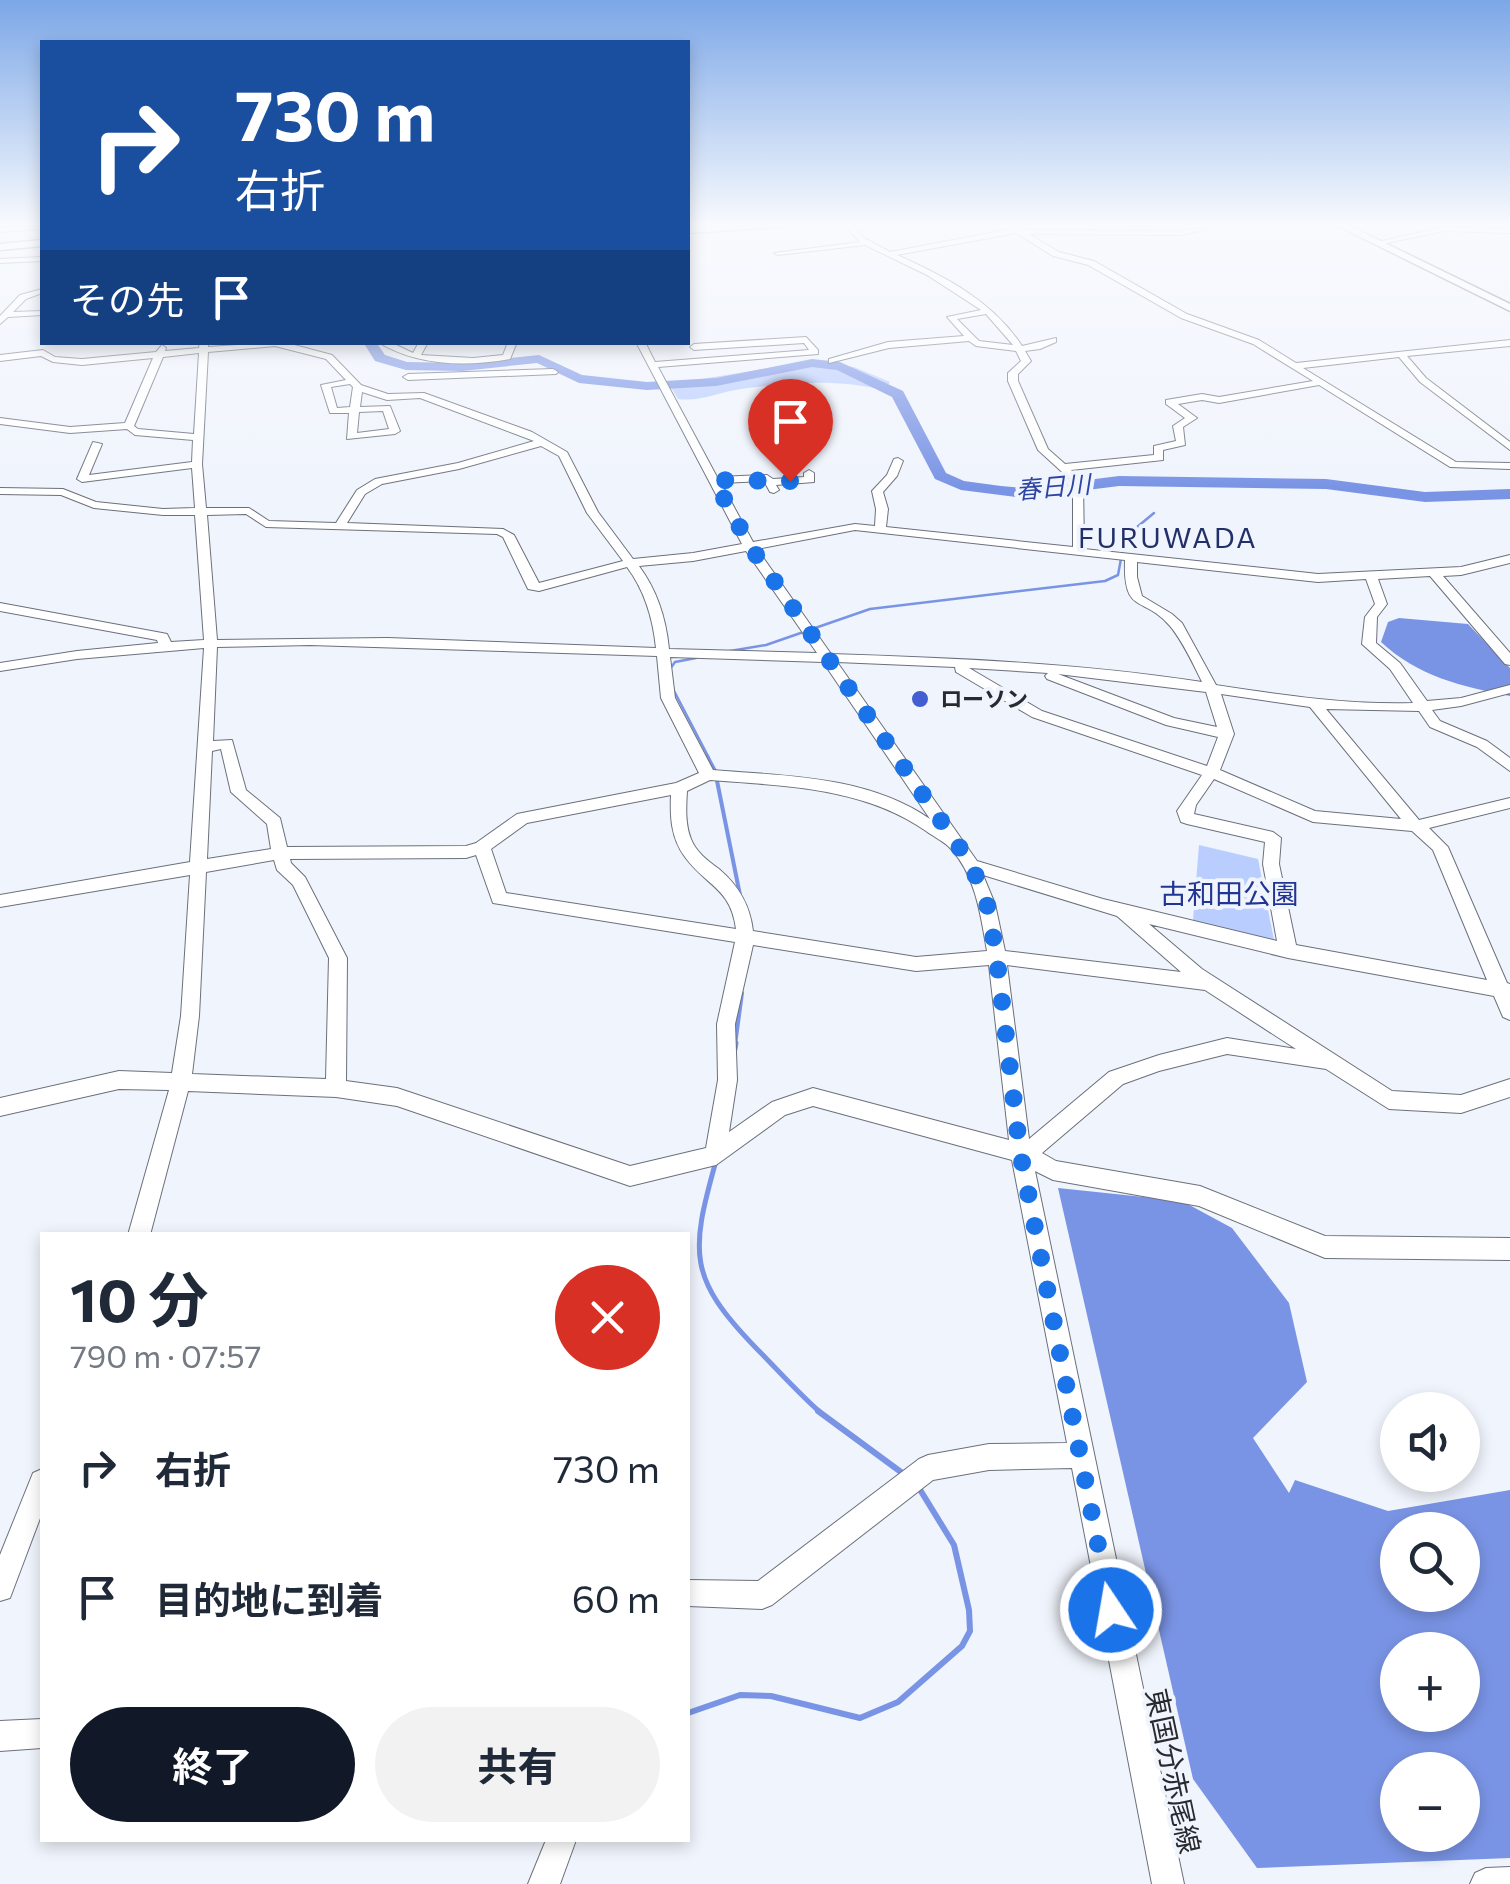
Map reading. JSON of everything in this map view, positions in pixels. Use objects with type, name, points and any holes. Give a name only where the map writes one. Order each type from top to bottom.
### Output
[{"type":"street","points":[[1053,340],[1040,347],[1022,348],[976,343],[952,317],[985,312],[1022,348],[1026,361],[1012,373],[1012,381],[1043,450],[1078,480],[1079,548]]},
{"type":"street","points":[[1177,312],[1256,342],[1454,465],[1510,465]]},
{"type":"street","points":[[4,318],[40,313]]},
{"type":"street","points":[[832,361],[888,345],[971,338]]},
{"type":"street","points":[[650,364],[815,352],[806,340],[692,343],[700,360]]},
{"type":"street","points":[[1291,366],[1510,343]]},
{"type":"street","points":[[0,358],[43,348],[74,362],[162,348],[238,345]]},
{"type":"street","points":[[281,345],[329,357],[353,384],[353,410],[352,437],[396,431],[387,408],[353,410],[333,410],[326,385],[353,384],[387,397],[421,395],[543,442],[563,454],[571,477],[630,563],[655,609],[665,653],[663,680],[668,698],[708,774]]},
{"type":"street","points":[[388,345],[414,357],[484,360],[507,357],[511,345]]},
{"type":"street","points":[[414,357],[422,345]]},
{"type":"street","points":[[421,395],[454,345]]},
{"type":"street","points":[[484,360],[491,345]]},
{"type":"street","name":"東国分赤尾線","points":[[641,345],[750,546],[971,864],[987,904],[1020,1152],[1078,1455],[1168,1884]]},
{"type":"street","points":[[140,1232],[181,1082],[190,1016],[211,642],[197,464],[204,347]]},
{"type":"street","points":[[129,426],[162,348]]},
{"type":"street","points":[[1403,356],[1423,380],[1510,446]]},
{"type":"street","points":[[721,359],[727,372]]},
{"type":"street","points":[[408,377],[552,372]]},
{"type":"street","points":[[1065,467],[1160,458],[1158,448],[1181,443],[1178,426],[1192,418],[1170,402],[1202,397],[1219,400],[1318,383]]},
{"type":"street","points":[[0,421],[70,430],[129,426],[135,432],[199,437]]},
{"type":"street","points":[[342,523],[361,492],[379,481],[459,466],[543,442]]},
{"type":"street","points":[[98,444],[82,479],[197,464]]},
{"type":"street","points":[[880,528],[882,509],[877,491],[892,476],[898,462]]},
{"type":"street","points":[[714,480],[768,478],[772,486],[811,481]]},
{"type":"street","points":[[0,491],[63,492],[94,505],[249,511],[266,524],[342,523],[505,532],[532,586],[538,587],[630,563],[855,527],[1203,562],[1261,574],[1372,577],[1434,573],[1510,558]]},
{"type":"street","points":[[1131,557],[1130,588],[1144,608],[1175,623],[1209,686],[1226,734],[1213,773],[1199,784],[1185,812],[1186,818],[1272,838],[1272,864],[1288,951]]},
{"type":"street","points":[[1434,573],[1510,661]]},
{"type":"street","points":[[1372,577],[1380,604],[1372,617],[1369,644],[1395,666],[1435,724],[1482,744],[1510,766]]},
{"type":"street","points":[[0,607],[137,630],[162,637],[166,644]]},
{"type":"street","points":[[0,668],[166,644],[299,640],[1034,669],[1209,686],[1313,702],[1420,706],[1510,689]]},
{"type":"street","points":[[952,664],[1037,714],[1213,773],[1313,816],[1416,826],[1510,804]]},
{"type":"street","points":[[1034,669],[1172,722],[1226,734]]},
{"type":"street","points":[[1313,702],[1416,826],[1440,847],[1506,990],[1510,1012]]},
{"type":"street","points":[[206,747],[227,743],[239,792],[274,822],[284,866],[299,881],[338,958],[336,1088]]},
{"type":"street","points":[[0,901],[280,852],[439,854],[482,848],[523,818],[679,788],[708,774],[808,782],[857,792],[914,814],[956,843]]},
{"type":"street","points":[[679,788],[675,823],[687,851],[734,897],[745,924],[725,1027],[728,1074],[715,1154]]},
{"type":"street","points":[[482,848],[499,898],[564,905],[916,964],[997,957],[1212,984]]},
{"type":"street","points":[[971,864],[1120,910],[1288,951],[1506,990]]},
{"type":"street","points":[[1120,910],[1212,984],[1389,1100],[1462,1104],[1510,1088]]},
{"type":"street","points":[[1020,1152],[1041,1144],[1116,1078],[1159,1063],[1228,1046],[1326,1062]]},
{"type":"street","points":[[0,1107],[120,1080],[336,1088],[397,1097],[630,1176],[715,1154],[779,1108],[813,1096],[1020,1152],[1053,1170],[1200,1196],[1325,1248],[1508,1250]]},
{"type":"street","points":[[690,1593],[762,1596],[928,1468],[988,1458],[1078,1455]]},
{"type":"street","points":[[0,1588],[40,1487]]},
{"type":"street","points":[[0,1736],[40,1734]]},
{"type":"street","points":[[544,1884],[560,1842]]},
{"type":"street","points":[[1486,1884],[1510,1883]]},
{"type":"green space","points":[[814,361],[854,367],[890,382],[885,391],[850,384],[795,384],[686,400],[678,399],[669,384]]},
{"type":"green space","name":"古和田公園","points":[[1199,845],[1258,859],[1274,940],[1193,920]]},
{"type":"water","points":[[1399,618],[1468,624],[1510,668],[1510,696],[1441,678],[1395,654],[1381,642],[1388,622]]},
{"type":"water","points":[[1058,1188],[1182,1201],[1232,1228],[1289,1303],[1307,1382],[1253,1438],[1289,1493],[1295,1480],[1388,1511],[1510,1490],[1510,1858],[1257,1868],[1193,1779]]},
{"type":"waterway","name":"春日川","points":[[371,345],[380,358],[406,366],[462,367],[539,359],[579,379],[647,386],[716,382],[812,363],[840,366],[898,394],[940,476],[961,485],[1001,491],[1024,493],[1119,481],[1326,484],[1425,497],[1510,494]]},
{"type":"waterway","points":[[730,651],[766,645],[870,609],[1105,581],[1118,575],[1125,537],[1154,513]]},
{"type":"waterway","points":[[670,669],[675,662],[696,658]]},
{"type":"waterway","points":[[672,687],[709,758]]},
{"type":"waterway","points":[[707,756],[715,771],[740,895]]},
{"type":"waterway","points":[[735,1045],[742,993]]},
{"type":"waterway","points":[[735,1049],[736,1043]]},
{"type":"waterway","points":[[716,1161],[699,1242],[707,1282],[734,1324],[821,1413]]},
{"type":"waterway","points":[[818,1411],[905,1475]]},
{"type":"waterway","points":[[690,1712],[740,1695],[771,1696],[860,1718],[898,1702],[962,1646],[970,1631],[969,1610],[954,1545],[919,1488]]},
{"type":"place","name":"ローソン","points":[[920,699]]},
{"type":"district","name":"FURUWADA","points":[[1168,538]]},
{"type":"route","points":[[790,481],[714,480],[750,546],[971,864],[987,904],[1020,1152],[1111,1610]]}]
